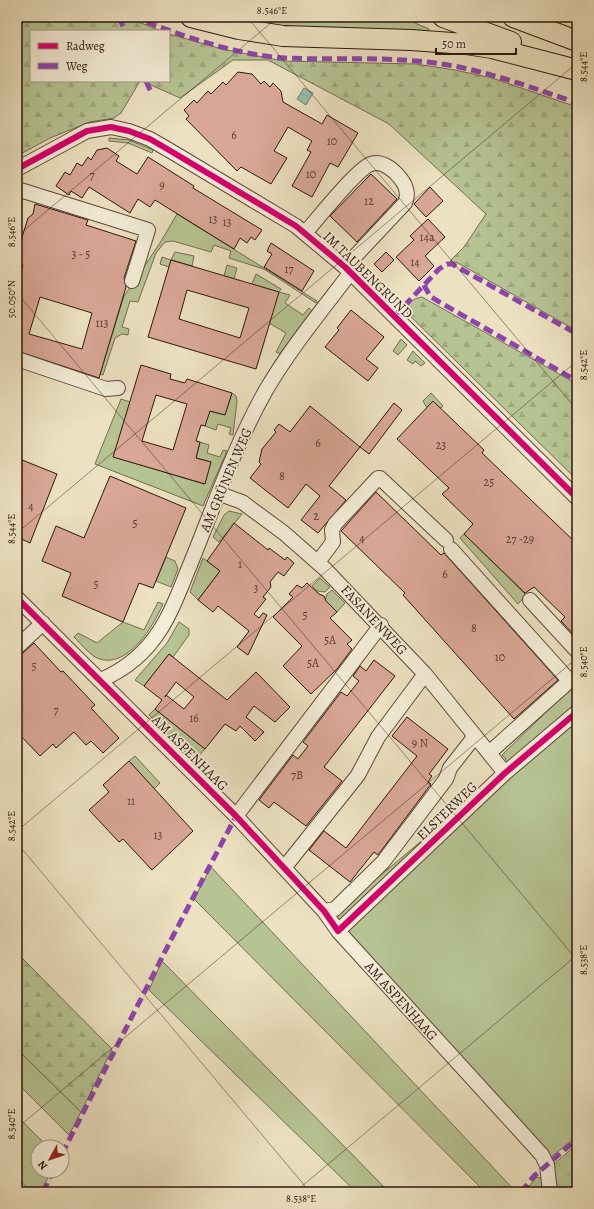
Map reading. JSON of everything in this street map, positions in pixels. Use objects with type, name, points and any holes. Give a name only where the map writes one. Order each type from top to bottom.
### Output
[{"type":"highway","points":[[191,17],[240,29],[283,36],[410,40],[472,45],[492,48],[577,69]]},
{"type":"highway","points":[[443,17],[577,69]]},
{"type":"highway","points":[[513,17],[577,41]]},
{"type":"street","name":"IM TAUBENGRUND","points":[[17,169],[80,134],[97,128],[115,127],[134,132],[150,140],[306,232],[348,269],[577,498]]},
{"type":"street","name":"AM GRÜNEN WEG","points":[[101,680],[120,672],[136,658],[160,630],[220,494],[244,434],[266,390],[348,269],[405,203],[406,189],[396,173],[386,166],[378,163],[367,166],[340,193],[306,232]]},
{"type":"street","points":[[17,189],[148,230],[132,281]]},
{"type":"street","points":[[17,359],[106,389],[118,388]]},
{"type":"street","points":[[318,562],[333,542],[332,530],[335,524],[378,478],[380,478],[448,544],[567,678],[566,684],[489,754]]},
{"type":"street","name":"FASANENWEG","points":[[220,494],[242,502],[284,533],[318,562],[381,626],[425,674],[505,773]]},
{"type":"street","name":"AM ASPENHAAG","points":[[17,598],[236,816],[324,911],[338,931],[542,1155],[547,1165],[550,1192]]},
{"type":"street","points":[[530,600],[577,651]]},
{"type":"street","points":[[17,647],[42,623]]},
{"type":"street","points":[[236,816],[381,626]]},
{"type":"street","points":[[284,868],[358,775],[378,737],[425,674]]},
{"type":"street","name":"ELSTERWEG","points":[[338,931],[505,773],[577,712]]},
{"type":"street","points":[[324,911],[335,909],[383,862],[446,779],[450,768],[474,736]]},
{"type":"green space","points":[[17,17],[126,17],[158,30],[30,30],[30,82],[139,82],[121,113],[114,118],[90,122],[50,138],[17,156]]},
{"type":"green space","points":[[227,17],[401,17],[429,29],[428,34],[286,28]]},
{"type":"green space","points":[[170,34],[222,49],[283,61],[416,64],[455,70],[492,78],[577,107],[577,331],[458,263],[450,261],[464,247],[486,214],[389,124],[268,60],[233,60],[180,98],[144,82],[170,82]]},
{"type":"green space","points":[[109,138],[129,140],[153,150],[152,153],[128,143],[109,141]]},
{"type":"green space","points":[[177,214],[317,301],[316,303],[264,269],[229,258],[231,251],[214,245],[211,252],[173,241],[165,242],[156,253],[138,302],[130,301],[122,327],[129,329],[128,335],[122,334],[115,338],[103,375],[100,374],[124,296],[160,243]]},
{"type":"green space","points":[[175,252],[194,256],[192,266],[172,260],[169,267],[160,264],[162,257],[171,260]]},
{"type":"green space","points":[[227,265],[237,268],[234,279],[224,276]]},
{"type":"green space","points":[[256,274],[281,289],[279,292],[290,295],[285,303],[303,315],[309,308],[312,311],[280,354],[276,352],[286,333],[269,323],[278,292],[252,284]]},
{"type":"green space","points":[[422,297],[577,384],[577,480],[406,312],[405,308],[410,302],[414,299]]},
{"type":"green space","points":[[401,339],[407,345],[398,355],[393,351]]},
{"type":"green space","points":[[413,351],[425,363],[421,366],[415,361],[413,364],[407,360]]},
{"type":"green space","points":[[232,393],[236,396],[237,401],[233,435],[229,434],[231,428],[218,424],[216,430],[205,426],[209,411],[225,415]]},
{"type":"green space","points":[[431,393],[443,406],[441,408],[427,408],[423,401]]},
{"type":"green space","points":[[121,399],[130,402],[114,457],[204,484],[211,462],[196,458],[200,442],[209,445],[207,453],[220,457],[223,450],[227,451],[203,506],[95,464]]},
{"type":"green space","points":[[229,511],[242,514],[219,542],[213,537],[224,515]]},
{"type":"green space","points":[[464,534],[526,595],[518,604],[460,538]]},
{"type":"green space","points":[[166,557],[175,561],[178,569],[171,587],[156,581]]},
{"type":"green space","points":[[203,558],[220,571],[198,600],[190,592]]},
{"type":"green space","points":[[320,578],[330,587],[325,592],[317,591],[312,586]]},
{"type":"green space","points":[[332,590],[345,603],[337,612],[325,601],[327,594]]},
{"type":"green space","points":[[158,602],[163,604],[146,634],[129,652],[119,658],[108,660],[97,658],[74,637],[78,633],[97,643],[123,622],[144,630]]},
{"type":"green space","points":[[179,622],[189,629],[189,635],[173,657],[169,654],[144,686],[135,680],[167,643]]},
{"type":"green space","points":[[577,682],[577,1136],[550,1158],[337,923],[337,912],[508,768],[503,762],[506,759],[502,755]]},
{"type":"green space","points":[[155,709],[205,749],[194,761],[149,715]]},
{"type":"green space","points":[[135,756],[160,783],[154,789],[129,761]]},
{"type":"green space","points":[[211,867],[516,1192],[485,1192],[194,899]]},
{"type":"green space","points":[[17,953],[112,1049],[81,1112],[17,1049]]},
{"type":"green space","points":[[162,961],[389,1192],[356,1192],[149,990]]},
{"type":"green space","points":[[17,1049],[81,1112],[69,1135],[17,1083]]},
{"type":"green space","points":[[17,1116],[40,1139],[30,1139],[30,1179],[47,1179],[41,1192],[32,1192],[17,1178]]},
{"type":"green space","points":[[577,1144],[577,1192],[554,1192],[552,1166]]},
{"type":"green space","points":[[537,1177],[544,1179],[546,1192],[524,1192]]},
{"type":"water","points":[[304,88],[313,93],[306,105],[297,99]]},
{"type":"building","points":[[238,72],[252,74],[261,84],[264,81],[270,87],[273,83],[281,91],[283,102],[322,124],[327,115],[358,133],[338,167],[330,163],[312,197],[292,186],[311,152],[307,150],[312,141],[288,127],[274,151],[287,158],[271,184],[241,167],[237,171],[186,119],[189,116],[184,110],[194,100],[197,103],[208,91],[211,94],[223,82],[226,85]]},
{"type":"building","points":[[107,148],[119,156],[116,161],[137,174],[148,157],[194,186],[193,188],[262,230],[255,240],[251,237],[247,243],[240,238],[234,249],[155,200],[150,207],[138,199],[130,213],[89,187],[82,198],[71,191],[69,195],[56,186],[65,172],[70,175],[77,163],[82,166],[88,157],[91,160],[97,150]]},
{"type":"building","points":[[371,174],[397,199],[357,242],[330,216]]},
{"type":"building","points":[[430,187],[443,201],[426,217],[414,204]]},
{"type":"building","points":[[35,204],[88,220],[86,225],[136,241],[124,278],[126,287],[99,378],[17,351],[17,284],[23,265],[17,263],[17,254],[28,218],[33,214]],"holes":[[[40,297],[92,313],[82,349],[29,334]]]},
{"type":"building","points":[[428,219],[445,237],[425,256],[434,266],[419,281],[396,257],[414,240],[410,236]]},
{"type":"building","points":[[271,243],[314,271],[302,291],[264,267],[272,254],[267,251]]},
{"type":"building","points":[[386,252],[394,260],[382,272],[374,264]]},
{"type":"building","points":[[171,260],[279,292],[256,369],[148,337]],"holes":[[[187,290],[249,308],[240,338],[179,319]]]},
{"type":"building","points":[[351,310],[384,337],[366,359],[378,368],[368,381],[325,347],[339,330],[337,328]]},
{"type":"building","points":[[141,365],[171,374],[170,379],[185,383],[187,379],[232,393],[225,415],[210,411],[205,426],[201,425],[196,441],[200,442],[196,458],[211,462],[205,484],[113,457]],"holes":[[[156,395],[187,404],[173,450],[142,441]]]},
{"type":"building","points":[[433,401],[484,450],[482,453],[576,543],[573,546],[577,550],[577,638],[561,621],[565,617],[534,587],[525,593],[464,534],[473,524],[442,494],[449,488],[397,439]]},
{"type":"building","points":[[394,403],[402,410],[369,454],[360,447]]},
{"type":"building","points":[[310,406],[360,447],[329,486],[346,500],[318,533],[301,520],[320,496],[306,484],[288,508],[250,478],[261,464],[259,462],[262,449],[276,432],[274,430],[279,424],[290,432]]},
{"type":"building","points":[[17,458],[57,474],[30,543],[17,537]]},
{"type":"building","points":[[110,476],[186,508],[153,588],[139,583],[123,622],[62,596],[71,573],[42,561],[56,526],[84,538]]},
{"type":"building","points":[[376,492],[441,555],[444,553],[558,680],[514,719],[403,595],[405,593],[341,531]]},
{"type":"building","points":[[234,523],[268,550],[269,548],[285,560],[287,557],[294,563],[284,576],[278,572],[270,582],[271,587],[263,597],[266,599],[254,614],[259,618],[263,613],[267,615],[248,655],[237,647],[249,631],[218,606],[213,612],[198,600],[220,571],[207,561]]},
{"type":"building","points":[[307,583],[319,594],[324,596],[326,601],[337,612],[330,618],[352,640],[347,644],[352,649],[337,669],[311,694],[283,666],[302,646],[273,617],[293,597],[289,594],[297,585],[302,588]]},
{"type":"building","points":[[34,643],[95,705],[91,708],[119,738],[103,753],[91,741],[86,745],[74,732],[56,748],[53,744],[40,756],[17,732],[17,655],[23,653]]},
{"type":"building","points":[[169,654],[227,700],[256,672],[290,707],[275,722],[254,706],[246,717],[264,732],[255,741],[240,726],[236,731],[225,724],[205,749],[155,709],[162,700],[144,686]],"holes":[[[176,682],[194,697],[184,709],[166,695]]]},
{"type":"building","points":[[374,660],[395,676],[324,767],[342,781],[306,826],[274,802],[269,808],[259,800],[293,755],[298,759],[308,746],[303,742],[341,692],[347,696],[359,681],[353,676],[360,666],[366,671]]},
{"type":"building","points":[[407,717],[448,749],[429,774],[432,776],[428,782],[431,784],[378,855],[374,852],[350,882],[309,850],[324,831],[346,848],[417,756],[392,736]]},
{"type":"building","points":[[129,761],[193,831],[152,870],[123,839],[119,842],[89,810],[109,792],[103,785]]},
{"type":"marked path","points":[[119,17],[125,30]]},
{"type":"marked path","points":[[133,17],[167,30]]},
{"type":"marked path","points":[[170,31],[227,48],[266,56],[318,59],[384,59],[437,63],[478,71],[577,103]]},
{"type":"marked path","points":[[146,82],[151,92]]},
{"type":"marked path","points":[[394,317],[439,269],[447,264],[452,264],[577,334]]},
{"type":"marked path","points":[[424,285],[430,296],[436,300],[577,381]]},
{"type":"marked path","points":[[70,1139],[236,816]]},
{"type":"marked path","points":[[521,1192],[534,1176],[577,1139]]},
{"type":"marked path","points":[[43,1192],[49,1179]]},
{"type":"cycle path","points":[[17,169],[87,131],[111,127],[129,131],[150,139],[174,153],[296,226],[345,267],[577,498]]},
{"type":"cycle path","points":[[17,598],[236,816],[324,911],[338,931],[505,773],[577,712]]}]
